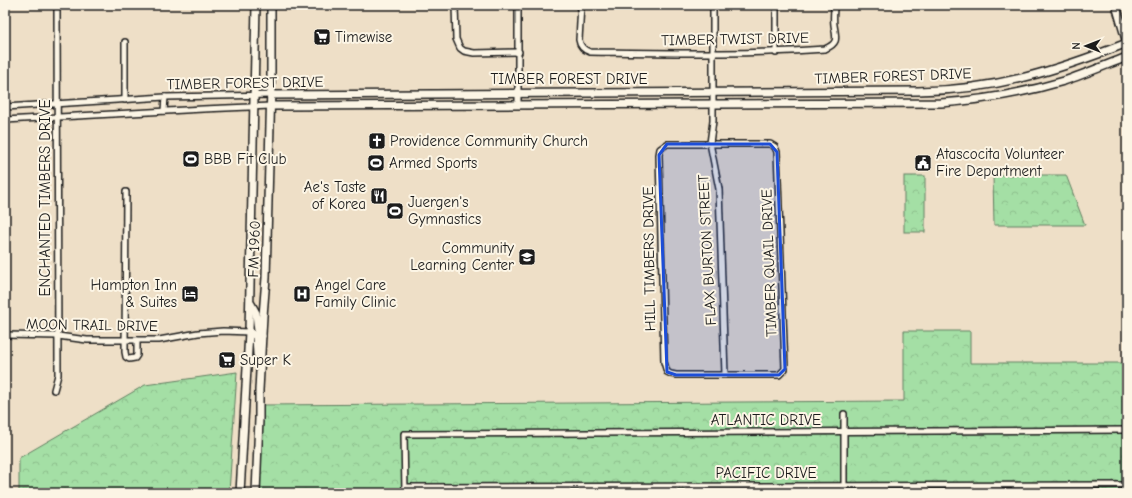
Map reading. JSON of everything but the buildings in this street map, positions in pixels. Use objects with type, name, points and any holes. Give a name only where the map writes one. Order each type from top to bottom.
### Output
[{"type":"main road","name":"FM 1960","points":[[240,493],[250,302],[256,5]]},
{"type":"main road","name":"FM 1960","points":[[256,493],[260,360],[264,337],[266,278],[271,95],[271,5]]},
{"type":"main road","points":[[1116,5],[1127,43]]},
{"type":"main road","name":"TIMBER FOREST DRIVE","points":[[271,95],[518,92],[926,91],[992,85],[1040,74],[1078,62],[1127,43]]},
{"type":"main road","name":"TIMBER FOREST DRIVE","points":[[270,106],[884,104],[958,102],[1040,88],[1070,79],[1127,57]]},
{"type":"main road","points":[[620,92],[621,105]]},
{"type":"main road","points":[[413,93],[413,106]]},
{"type":"main road","points":[[362,94],[362,106]]},
{"type":"main road","points":[[250,302],[256,313],[258,331],[264,337]]},
{"type":"main road","points":[[249,332],[256,336],[256,351],[260,360]]},
{"type":"street","name":"ENCHANTED TIMBERS DRIVE","points":[[54,390],[58,375],[57,5]]},
{"type":"street","points":[[455,5],[456,39],[460,48],[474,53],[518,52]]},
{"type":"street","points":[[518,5],[518,105]]},
{"type":"street","name":"TIMBER TWIST DRIVE","points":[[581,5],[579,27],[580,45],[584,50],[603,52],[713,54],[776,53],[825,50],[832,46],[836,38],[834,5]]},
{"type":"street","name":"FLAX BURTON STREET","points":[[713,5],[713,121],[710,144],[719,189],[725,375]]},
{"type":"street","points":[[776,5],[776,53]]},
{"type":"street","points":[[125,42],[125,100]]},
{"type":"street","name":"TIMBER FOREST DRIVE","points":[[5,107],[165,97],[271,95]]},
{"type":"street","points":[[164,111],[165,97]]},
{"type":"street","name":"TIMBER FOREST DRIVE","points":[[5,120],[270,106]]},
{"type":"street","name":"HILL TIMBERS DRIVE","points":[[710,144],[667,144],[660,149],[664,362],[666,372],[671,374],[725,375]]},
{"type":"street","name":"TIMBER QUAIL DRIVE","points":[[710,144],[770,144],[775,147],[777,152],[785,369],[778,375],[725,375]]},
{"type":"street","points":[[126,192],[126,357],[132,359],[137,355],[137,340]]},
{"type":"street","name":"MOON TRAIL DRIVE","points":[[5,335],[58,336],[87,340],[159,340],[198,333],[223,331],[249,332]]},
{"type":"street","points":[[844,414],[844,493]]},
{"type":"street","name":"ATLANTIC DRIVE","points":[[405,490],[404,434],[1127,430]]},
{"type":"street","name":"PACIFIC DRIVE","points":[[405,490],[844,485],[1127,485]]},
{"type":"highlighted area","points":[[667,144],[770,144],[777,152],[785,369],[779,375],[676,375],[667,372],[659,155]]},
{"type":"green space","points":[[993,175],[1066,175],[1085,225],[994,225]]},
{"type":"green space","points":[[904,176],[925,176],[925,232],[904,232]]},
{"type":"green space","points":[[904,331],[970,331],[970,363],[1124,363],[1127,371],[1127,493],[255,493],[259,405],[904,401]]},
{"type":"green space","points":[[237,372],[229,493],[19,493],[19,458],[145,385]]},
{"type":"place","name":"Timewise","points":[[322,37]]},
{"type":"place","name":"Providence Community Church","points":[[377,141]]},
{"type":"place","name":"BBB Fit Club","points":[[191,159]]},
{"type":"place","name":"Armed Sports","points":[[376,163]]},
{"type":"place","name":"Atascocita Volunteer Fire Department","points":[[923,163]]},
{"type":"place","name":"Ae's Taste of Korea","points":[[379,196]]},
{"type":"place","name":"Juergen's Gymnastics","points":[[395,211]]},
{"type":"place","name":"Community Learning Center","points":[[527,257]]},
{"type":"place","name":"Hampton Inn & Suites","points":[[190,294]]},
{"type":"place","name":"Angel Care Family Clinic","points":[[302,294]]},
{"type":"place","name":"Super K","points":[[227,360]]}]
